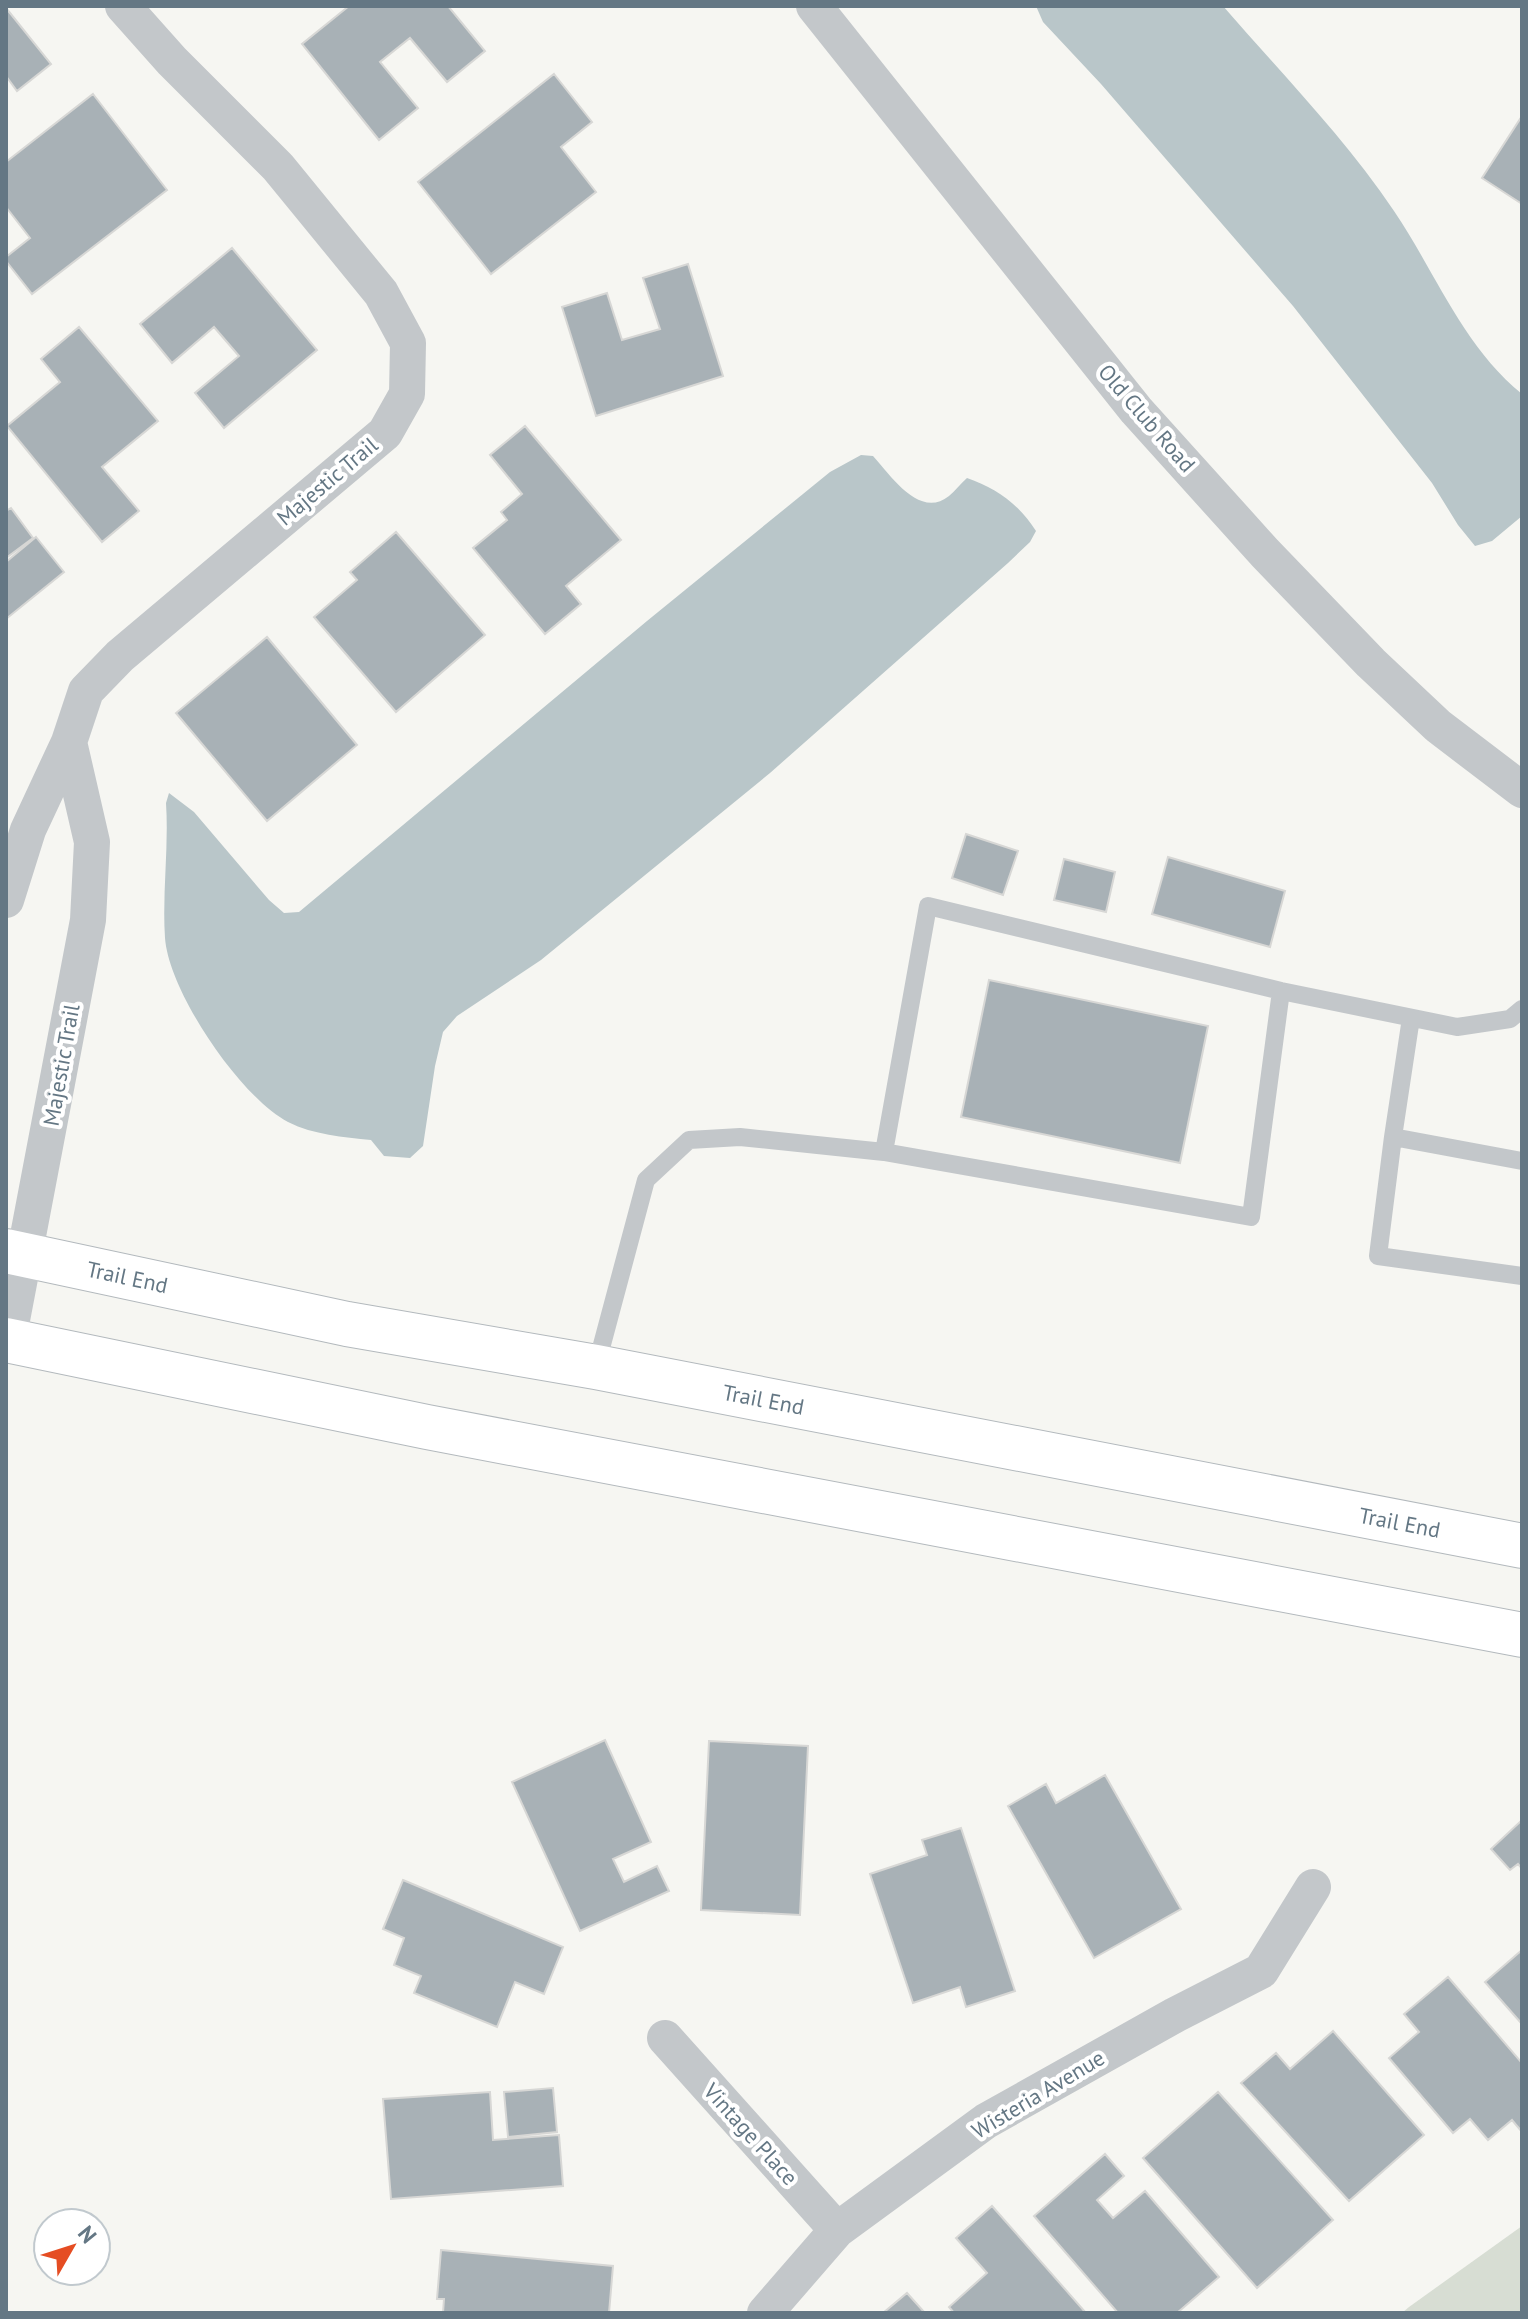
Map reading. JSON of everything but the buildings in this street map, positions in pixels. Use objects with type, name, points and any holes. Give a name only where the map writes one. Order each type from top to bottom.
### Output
[{"type":"street","name":"Majestic Trail","points":[[6,900],[28,830],[69,742],[86,691],[120,656],[385,433],[407,394],[408,343],[381,293],[278,167],[172,61],[123,6]]},
{"type":"street","name":"Old Club Road","points":[[814,6],[1136,410],[1265,553],[1371,663],[1438,726],[1516,773]]},
{"type":"street","name":"Majestic Trail","points":[[7,1341],[16,1253],[88,920],[92,842],[69,742]]},
{"type":"street","name":"Trail End","points":[[16,1253],[347,1324],[596,1367],[1522,1546]]},
{"type":"street","points":[[7,1341],[427,1427],[1522,1635]]},
{"type":"street","name":"Wisteria Avenue","points":[[765,2313],[837,2230],[986,2121],[1175,2015],[1261,1971],[1313,1887]]},
{"type":"street","name":"Vintage Place","points":[[665,2038],[837,2230]]},
{"type":"lane","points":[[884,1152],[928,906],[1281,991],[1457,1027],[1510,1019],[1522,1009]]},
{"type":"lane","points":[[596,1367],[646,1180],[689,1140],[740,1137],[884,1152],[1251,1217],[1281,991]]},
{"type":"lane","points":[[1411,1018],[1378,1256],[1522,1276]]},
{"type":"lane","points":[[1393,1137],[1522,1161]]},
{"type":"shaded area","points":[[1036,6],[1223,6],[1312,106],[1375,184],[1466,331],[1501,375],[1522,394],[1522,516],[1492,541],[1475,546],[1432,483],[1293,306],[1101,84],[1043,22]]},
{"type":"shaded area","points":[[861,455],[873,456],[906,492],[927,502],[938,502],[949,496],[967,478],[978,482],[1014,505],[1036,531],[1030,542],[1008,563],[770,773],[541,960],[457,1016],[443,1032],[423,1146],[410,1158],[384,1156],[371,1140],[308,1130],[288,1122],[269,1109],[229,1067],[210,1041],[179,986],[169,960],[164,921],[166,803],[169,793],[194,812],[269,900],[284,913],[299,912],[830,472]]},
{"type":"shaded area","points":[[1522,2226],[1522,2313],[1402,2313],[1409,2307]]}]
